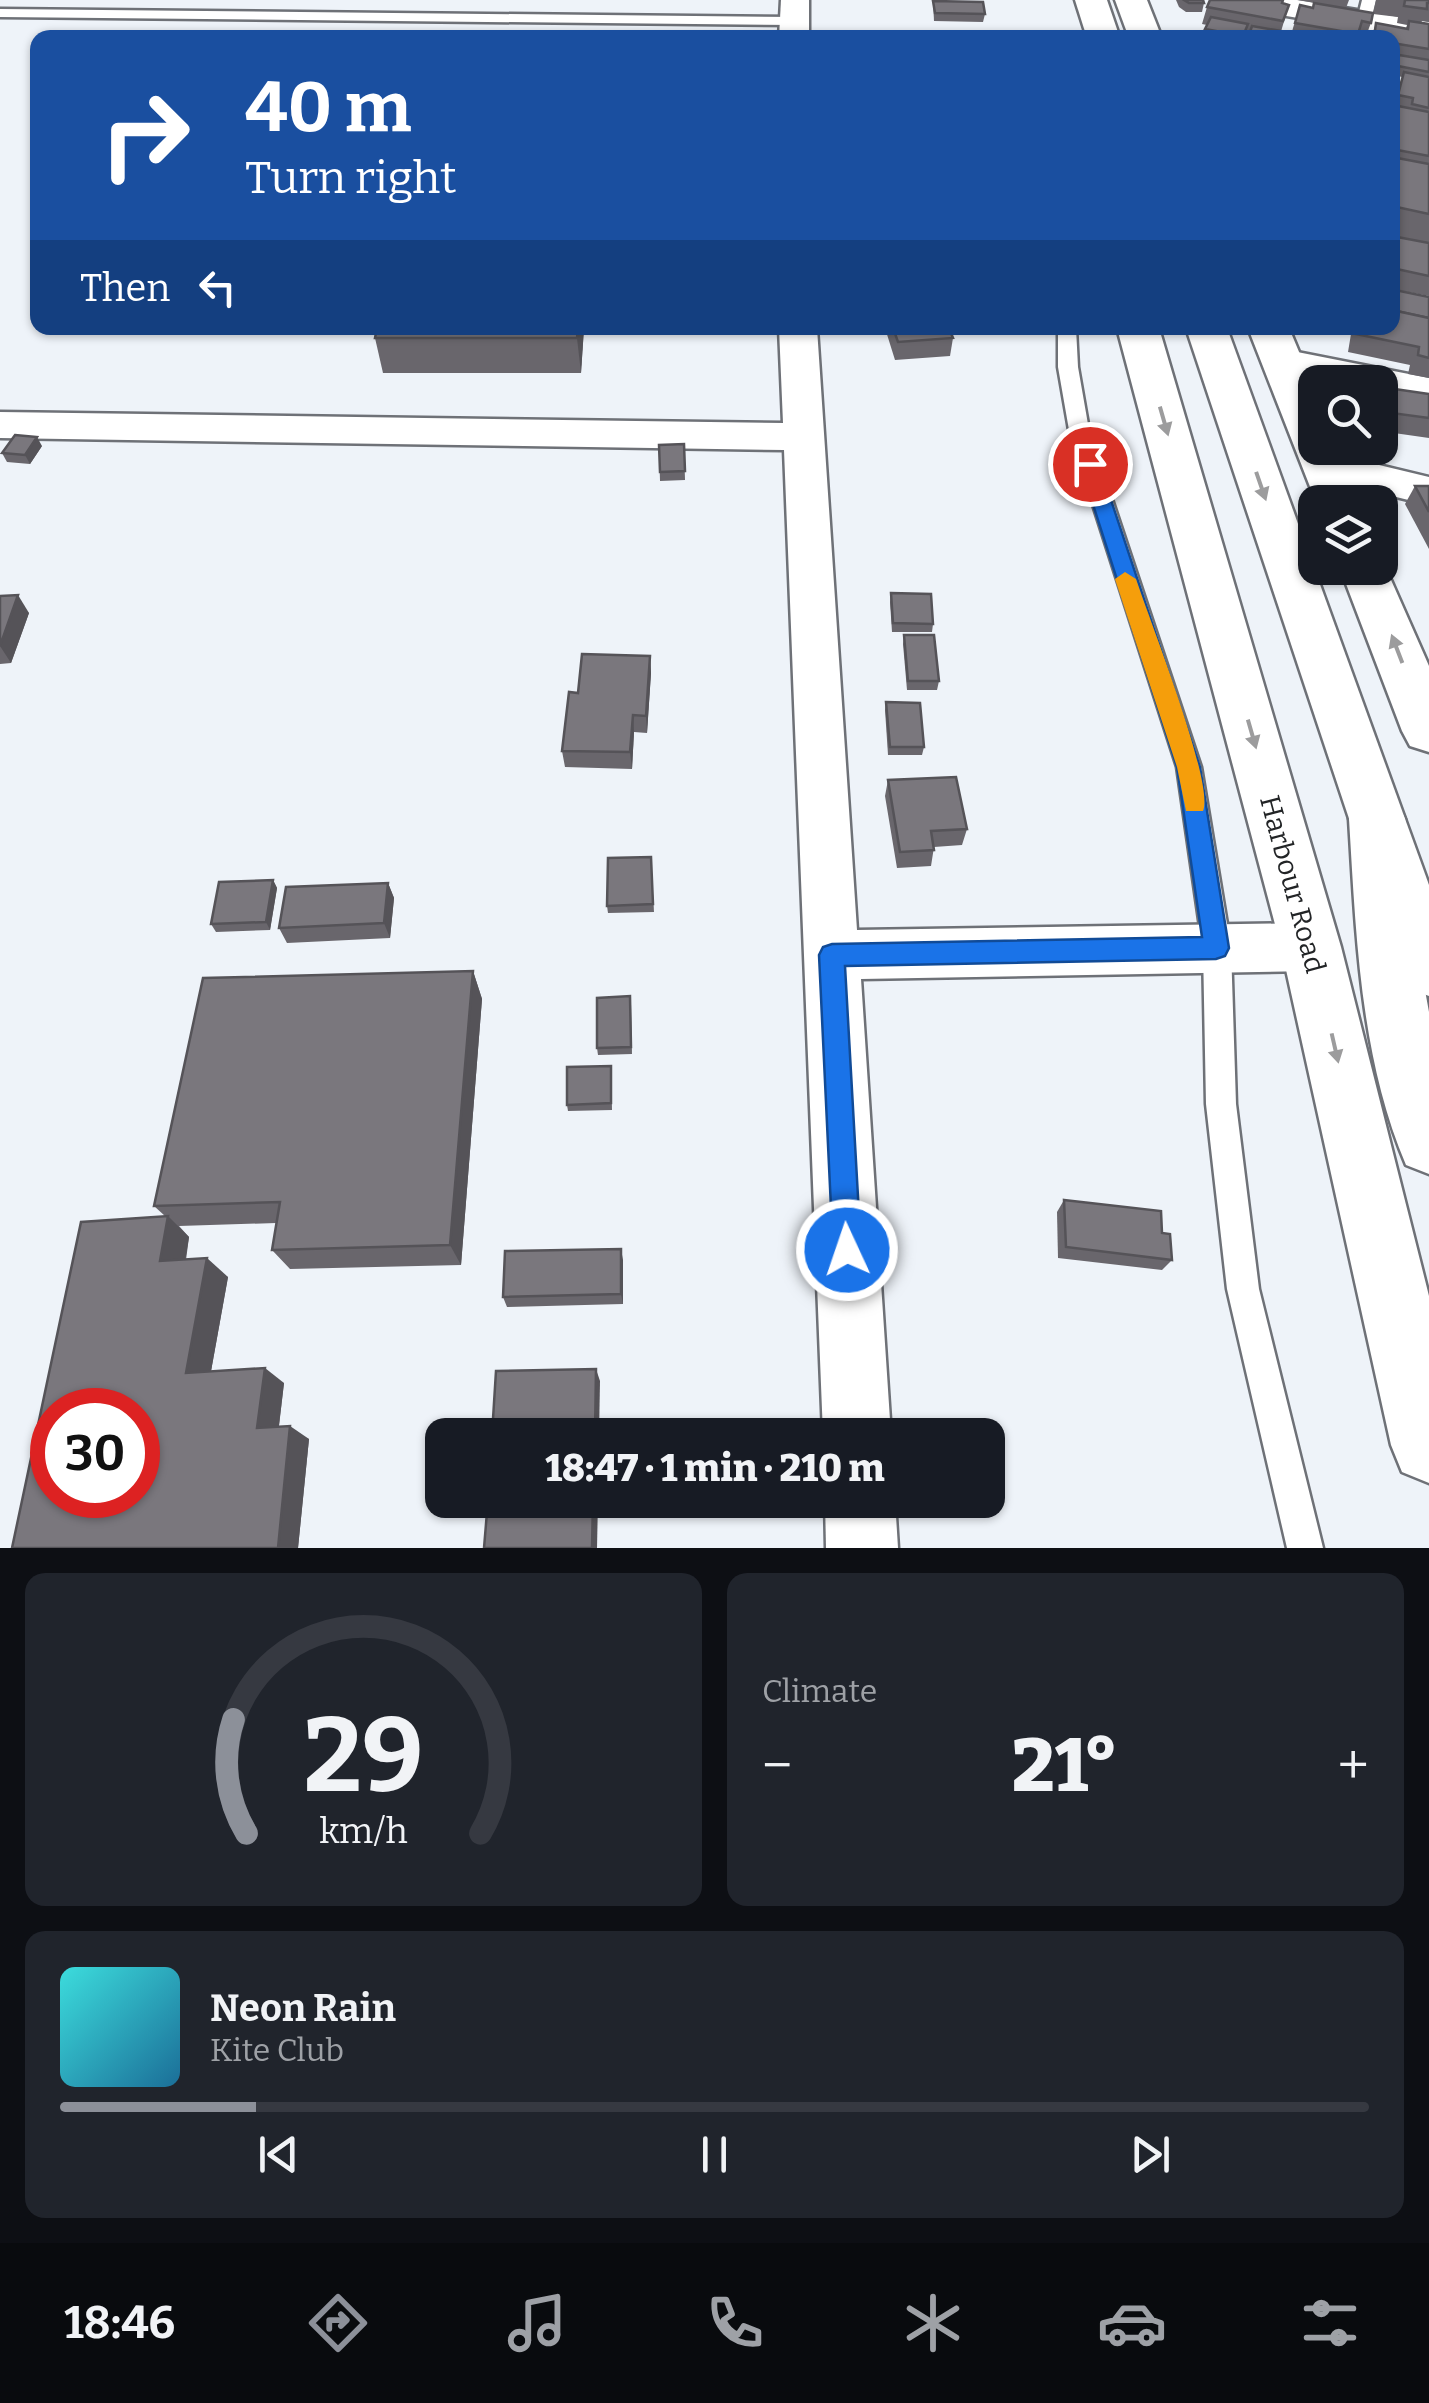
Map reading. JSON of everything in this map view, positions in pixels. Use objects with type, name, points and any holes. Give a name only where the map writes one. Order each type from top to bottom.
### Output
[{"type":"main road","points":[[1088,0],[1090,30]]},
{"type":"main road","points":[[1088,0],[1101,30]]},
{"type":"main road","points":[[1131,0],[1143,30]]},
{"type":"main road","name":"Harbour Road","points":[[1140,335],[1311,947],[1429,1446]]},
{"type":"main road","points":[[1208,335],[1429,969]]},
{"type":"main road","points":[[1275,344],[1298,401]]},
{"type":"main road","points":[[1371,585],[1429,731]]},
{"type":"main road","points":[[1377,819],[1388,947],[1400,1024],[1429,1142]]},
{"type":"street","points":[[1245,0],[1366,10],[1429,31]]},
{"type":"street","points":[[799,335],[855,1418]]},
{"type":"street","points":[[1275,344],[1429,391]]},
{"type":"street","points":[[0,425],[806,436]]},
{"type":"street","points":[[1324,465],[1429,490]]},
{"type":"street","points":[[832,955],[1311,947]]},
{"type":"street","points":[[861,1518],[862,1548]]},
{"type":"lane","points":[[0,13],[794,20]]},
{"type":"lane","points":[[1067,335],[1068,368],[1079,430],[1189,767],[1216,948],[1221,1104],[1243,1289],[1305,1548]]},
{"type":"building","points":[[1210,0],[1283,0],[1289,5],[1283,21],[1207,7]]},
{"type":"building","points":[[1405,0],[1429,3],[1427,9],[1404,6]]},
{"type":"building","points":[[933,1],[983,2],[985,14],[935,13]]},
{"type":"building","points":[[1314,3],[1373,13],[1371,23],[1362,21],[1359,30],[1295,23],[1300,5],[1313,8]]},
{"type":"building","points":[[1211,17],[1248,24],[1246,30],[1205,29]]},
{"type":"building","points":[[1409,21],[1429,24],[1429,49],[1400,44],[1400,30],[1375,30],[1376,23],[1408,29]]},
{"type":"building","points":[[1400,55],[1429,60],[1429,72],[1400,66]]},
{"type":"building","points":[[1404,72],[1429,77],[1429,108],[1412,104],[1413,98],[1400,95]]},
{"type":"building","points":[[1400,106],[1429,112],[1429,156],[1400,151]]},
{"type":"building","points":[[1400,159],[1429,164],[1429,214],[1400,208]]},
{"type":"building","points":[[1400,238],[1429,243],[1429,276],[1400,270]]},
{"type":"building","points":[[1400,291],[1429,297],[1429,318],[1400,312]]},
{"type":"building","points":[[1400,312],[1429,318],[1429,358],[1418,355],[1419,347],[1361,335],[1400,335]]},
{"type":"building","points":[[376,335],[577,335],[577,338],[375,338]]},
{"type":"building","points":[[896,335],[953,338],[898,342]]},
{"type":"building","points":[[1398,389],[1429,394],[1429,418],[1398,414]]},
{"type":"building","points":[[15,435],[37,437],[25,455],[2,453]]},
{"type":"building","points":[[684,444],[685,471],[660,472],[659,445]]},
{"type":"building","points":[[1415,486],[1429,486],[1429,512]]},
{"type":"building","points":[[891,593],[931,594],[933,624],[893,623]]},
{"type":"building","points":[[18,595],[0,646],[0,596]]},
{"type":"building","points":[[904,635],[934,635],[939,681],[908,681]]},
{"type":"building","points":[[582,654],[650,656],[646,716],[633,715],[630,752],[562,751],[569,692],[578,693]]},
{"type":"building","points":[[886,702],[920,703],[924,747],[890,747]]},
{"type":"building","points":[[956,777],[967,829],[931,831],[934,850],[900,852],[888,780]]},
{"type":"building","points":[[651,857],[653,904],[607,906],[608,858]]},
{"type":"building","points":[[273,880],[266,922],[211,924],[219,882]]},
{"type":"building","points":[[388,883],[384,923],[279,928],[286,887]]},
{"type":"building","points":[[473,971],[450,1245],[272,1250],[280,1202],[154,1206],[203,978]]},
{"type":"building","points":[[630,996],[631,1047],[597,1048],[597,998]]},
{"type":"building","points":[[611,1066],[611,1103],[567,1105],[567,1067]]},
{"type":"building","points":[[1064,1200],[1161,1211],[1162,1233],[1170,1234],[1172,1260],[1066,1247]]},
{"type":"building","points":[[168,1216],[160,1261],[207,1258],[186,1373],[265,1368],[257,1428],[290,1426],[278,1548],[12,1548],[30,1463],[30,1518],[160,1518],[160,1388],[46,1388],[81,1222]]},
{"type":"building","points":[[621,1249],[621,1294],[503,1297],[505,1251]]},
{"type":"building","points":[[596,1369],[595,1418],[493,1418],[496,1371]]},
{"type":"building","points":[[486,1518],[593,1518],[592,1548],[484,1548]]},
{"type":"slow traffic","points":[[1125,579],[1189,767],[1194,805]]},
{"type":"route","points":[[847,1250],[832,955],[1216,948],[1189,767],[1090,464]]}]
